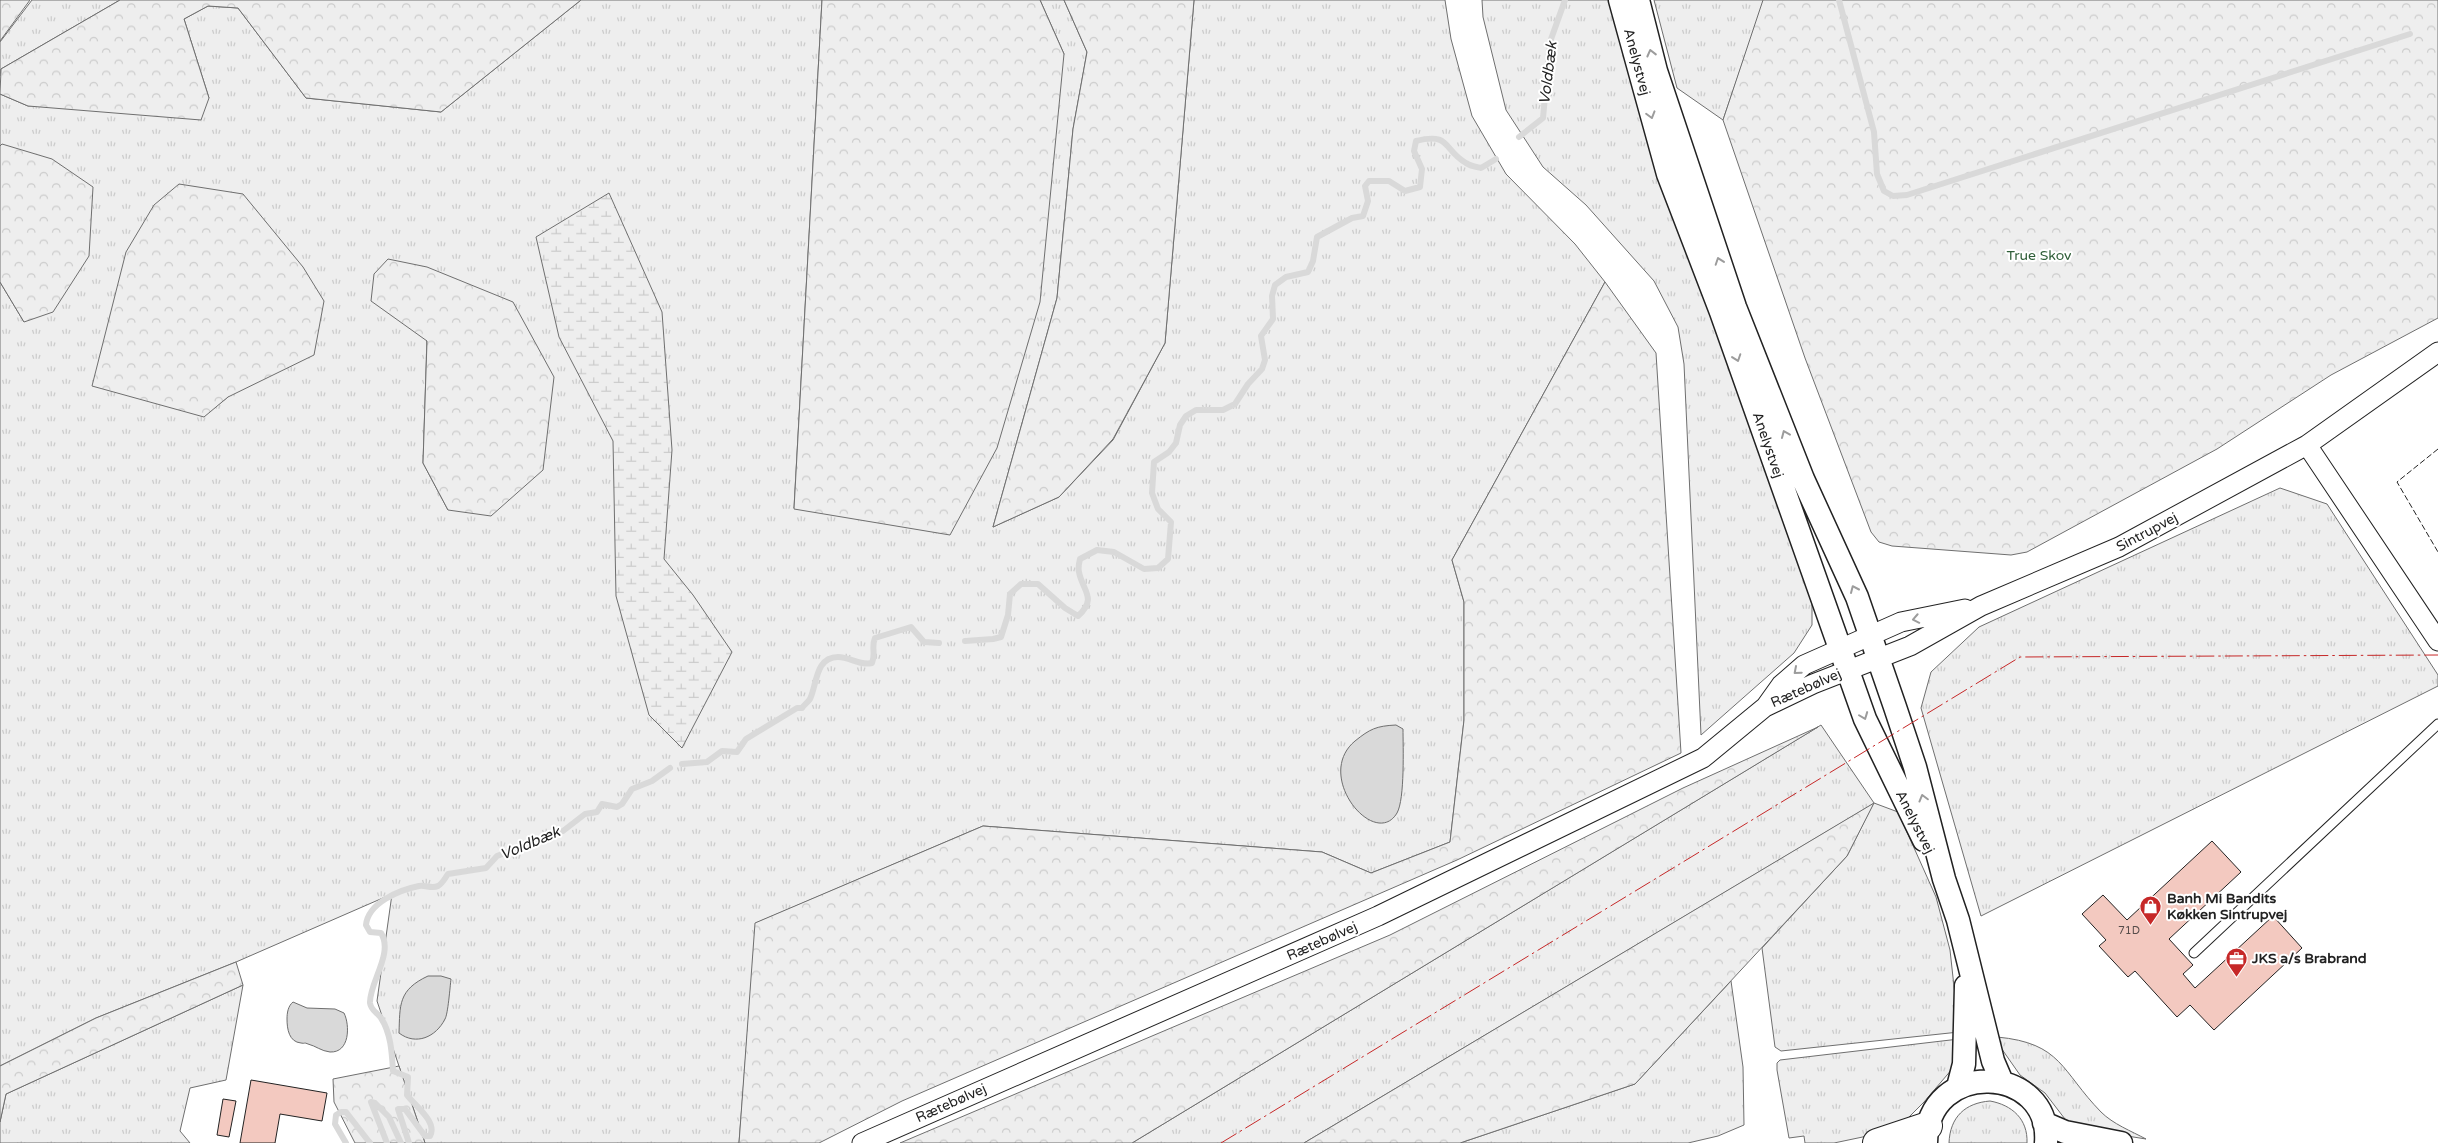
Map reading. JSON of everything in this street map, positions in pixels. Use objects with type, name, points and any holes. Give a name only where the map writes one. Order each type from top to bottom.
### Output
[{"type":"highway","points":[[1877,1143],[1927,1135]]},
{"type":"street","name":"Anelystvej","points":[[1620,0],[1668,174],[1721,312],[1865,719],[1944,879]]},
{"type":"street","name":"Anelystvej","points":[[1638,0],[1656,71],[1735,307],[1779,421],[1857,597],[1878,658],[1915,768],[1944,879],[1958,920],[1993,1061],[2002,1082]]},
{"type":"street","name":"Sintrupvej","points":[[1844,659],[1878,658],[1910,646],[1981,606],[2119,547],[2307,445],[2438,352]]},
{"type":"street","points":[[2307,445],[2438,641]]},
{"type":"street","name":"Sintrupvej","points":[[1844,659],[1870,635],[1901,622],[1981,606]]},
{"type":"street","name":"Rætebølvej","points":[[862,1143],[1378,916],[1703,758],[1765,707],[1781,685],[1804,665],[1844,659]]},
{"type":"street","name":"Anelystvej","points":[[1958,1087],[1964,1064],[1966,1036],[1966,955]]},
{"type":"street","points":[[1927,1135],[1939,1103],[1958,1087],[1980,1080],[2002,1082],[2012,1086],[2028,1097],[2040,1113],[2045,1133],[2065,1132],[2121,1143]]},
{"type":"lane","points":[[2194,953],[2438,724]]},
{"type":"green space","points":[[0,0],[30,0],[0,41]]},
{"type":"green space","points":[[32,0],[120,0],[1,69],[0,76],[0,42]]},
{"type":"green space","points":[[120,0],[581,0],[441,112],[306,98],[238,8],[208,6],[184,19],[209,98],[201,120],[28,106],[0,94],[1,69]]},
{"type":"green space","points":[[581,0],[822,0],[794,508],[1064,54],[1040,0],[1064,0],[1087,52],[1073,129],[1057,298],[993,527],[1059,497],[1113,440],[1165,343],[1194,0],[1445,0],[1451,39],[1472,116],[1506,174],[1575,244],[1605,282],[1452,560],[1464,602],[1464,720],[1450,842],[1371,873],[1322,852],[983,826],[756,923],[739,1143],[425,1143],[377,1001],[392,894],[236,962],[96,1018],[0,1066],[0,282],[24,322],[2,144],[0,146],[0,94],[28,106],[209,98],[184,19],[208,6],[238,8],[306,98],[441,112]],"holes":[[[324,301],[228,397],[204,416]],[[427,340],[448,510],[423,463]]]},
{"type":"green space","points":[[822,0],[1040,0],[1064,54],[1040,302],[997,448],[950,535],[794,509]]},
{"type":"green space","points":[[1064,0],[1194,0],[1165,343],[1113,439],[1059,497],[993,527],[1057,298],[1073,129],[1087,52]]},
{"type":"green space","points":[[1482,0],[1610,0],[1812,604],[1812,625],[1794,653],[1701,735],[1684,364],[1678,327],[1654,281],[1586,205],[1543,167],[1506,110],[1483,17]]},
{"type":"green space","points":[[1654,0],[1764,0],[1723,120],[1677,88]]},
{"type":"green space","name":"True Skov","points":[[1763,0],[2438,0],[2438,318],[2331,375],[2217,449],[2027,552],[2011,555],[1892,546],[1879,542],[1871,532],[1805,358],[1723,120]]},
{"type":"green space","points":[[2,144],[52,159],[93,187],[89,256],[53,312],[24,322],[0,282],[0,146]]},
{"type":"green space","points":[[179,184],[243,194],[303,267],[324,301],[314,355],[228,397],[204,417],[92,386],[126,252],[154,205]]},
{"type":"green space","points":[[609,193],[662,312],[672,450],[664,559],[693,595],[732,652],[682,748],[649,715],[616,596],[613,441],[559,337],[536,237]]},
{"type":"green space","points":[[388,259],[427,267],[513,302],[554,377],[543,470],[491,516],[448,510],[423,463],[427,341],[371,301],[374,274]]},
{"type":"green space","points":[[1605,282],[1656,353],[1681,753],[1457,860],[902,1101],[819,1143],[739,1143],[755,923],[983,826],[1322,852],[1371,873],[1450,842],[1464,720],[1464,602],[1452,560]]},
{"type":"green space","points":[[2280,488],[2327,504],[2438,675],[2438,686],[1981,916],[1921,708],[1931,672],[1979,627]]},
{"type":"green space","points":[[1821,725],[1874,803],[1898,812],[1936,897],[1950,950],[1959,1032],[1781,1051],[1775,1047],[1762,948],[1847,856],[1873,804],[1304,1143],[1132,1143]]},
{"type":"green space","points":[[1818,727],[1132,1143],[900,1143],[1390,935],[1683,788]]},
{"type":"green space","points":[[1874,803],[1847,856],[1635,1084],[1460,1143],[1304,1143]]},
{"type":"green space","points":[[236,962],[243,985],[6,1094],[0,1122],[0,1066],[96,1018]]},
{"type":"green space","points":[[1731,981],[1743,1067],[1744,1125],[1718,1136],[1688,1143],[1460,1143],[1635,1084]]},
{"type":"green space","points":[[243,985],[226,1080],[190,1088],[180,1131],[190,1143],[0,1143],[0,1122],[6,1094]]},
{"type":"green space","points":[[1997,1037],[2035,1045],[2048,1053],[2068,1072],[2101,1112],[2122,1127],[2146,1139],[2108,1133],[2068,1123],[2045,1093],[2020,1075],[1999,1045]]},
{"type":"green space","points":[[1959,1039],[1953,1068],[1924,1102],[1896,1130],[1834,1143],[1805,1143],[1804,1136],[1789,1138],[1777,1070],[1777,1063],[1780,1060]]},
{"type":"green space","points":[[399,1066],[425,1143],[355,1143],[334,1102],[333,1079]]},
{"type":"green space","points":[[1990,1101],[2005,1106],[2017,1114],[2025,1127],[2027,1143],[1949,1143],[1952,1126],[1960,1113],[1973,1105]]},
{"type":"shaded area","points":[[1396,725],[1403,729],[1403,772],[1400,806],[1397,813],[1387,822],[1375,822],[1363,816],[1352,804],[1344,789],[1341,772],[1344,756],[1355,741],[1369,731],[1378,727]]},
{"type":"shaded area","points":[[428,976],[441,976],[451,979],[445,1019],[436,1031],[425,1038],[412,1039],[405,1037],[399,1033],[403,999],[411,987]]},
{"type":"shaded area","points":[[293,1002],[307,1008],[335,1009],[344,1013],[347,1024],[347,1037],[341,1048],[337,1051],[324,1051],[307,1043],[297,1042],[291,1038],[287,1019],[288,1010]]},
{"type":"building","points":[[2212,841],[2241,872],[2169,939],[2193,965],[2183,974],[2195,988],[2273,916],[2302,948],[2214,1030],[2190,1005],[2177,1017],[2135,971],[2128,977],[2099,946],[2106,940],[2082,914],[2103,895],[2127,920]]},
{"type":"building","points":[[251,1080],[327,1093],[322,1121],[280,1114],[275,1143],[240,1143]]},
{"type":"building","points":[[223,1099],[236,1101],[229,1137],[217,1135]]},
{"type":"waterway","name":"Voldbæk","points":[[1519,137],[1543,118],[1550,42],[1565,0]]},
{"type":"waterway","points":[[1839,0],[1874,132],[1877,174],[1884,191],[1893,196],[1907,195],[2410,34]]},
{"type":"waterway","name":"Voldbæk","points":[[965,641],[1001,637],[1008,615],[1010,594],[1021,584],[1038,584],[1065,608],[1078,616],[1084,610],[1088,599],[1079,572],[1080,559],[1097,550],[1114,552],[1144,569],[1158,568],[1168,559],[1171,522],[1158,509],[1152,493],[1154,462],[1169,452],[1176,443],[1180,425],[1186,416],[1196,410],[1223,410],[1235,404],[1248,384],[1262,369],[1265,360],[1261,336],[1273,319],[1272,296],[1275,285],[1286,277],[1308,272],[1313,261],[1317,237],[1352,218],[1363,216],[1368,201],[1365,186],[1369,181],[1389,181],[1405,191],[1420,187],[1422,169],[1414,151],[1416,141],[1427,139],[1441,141],[1459,158],[1471,166],[1481,168],[1496,159]]},
{"type":"waterway","name":"Voldbæk","points":[[682,764],[707,762],[722,751],[737,752],[746,739],[797,708],[802,708],[810,699],[821,667],[830,658],[842,657],[863,663],[872,663],[875,638],[911,627],[924,642],[939,643]]},
{"type":"waterway","name":"Voldbæk","points":[[409,1143],[398,1109],[405,1109],[425,1136],[430,1136],[432,1131],[431,1125],[424,1114],[407,1095],[408,1077],[393,1071],[387,1030],[370,1003],[373,986],[385,950],[381,933],[370,932],[366,925],[372,910],[394,894],[419,886],[436,887],[448,874],[486,868],[497,856],[563,831],[585,814],[597,812],[602,804],[617,807],[622,804],[632,789],[652,781],[670,768]]},
{"type":"waterway","name":"Voldbæk","points":[[387,1143],[371,1102],[375,1103],[389,1117],[401,1143]]},
{"type":"waterway","name":"Voldbæk","points":[[346,1143],[335,1124],[336,1115],[341,1112],[346,1112],[370,1143]]},
{"type":"fence","points":[[2438,449],[2397,482],[2438,552]]},
{"type":"power","points":[[1221,1143],[2020,657],[2438,655]]},
{"type":"place","name":"Banh Mi Bandits Køkken Sintrupvej","points":[[2151,925]]},
{"type":"place","name":"JKS a/s Brabrand","points":[[2236,977]]}]
